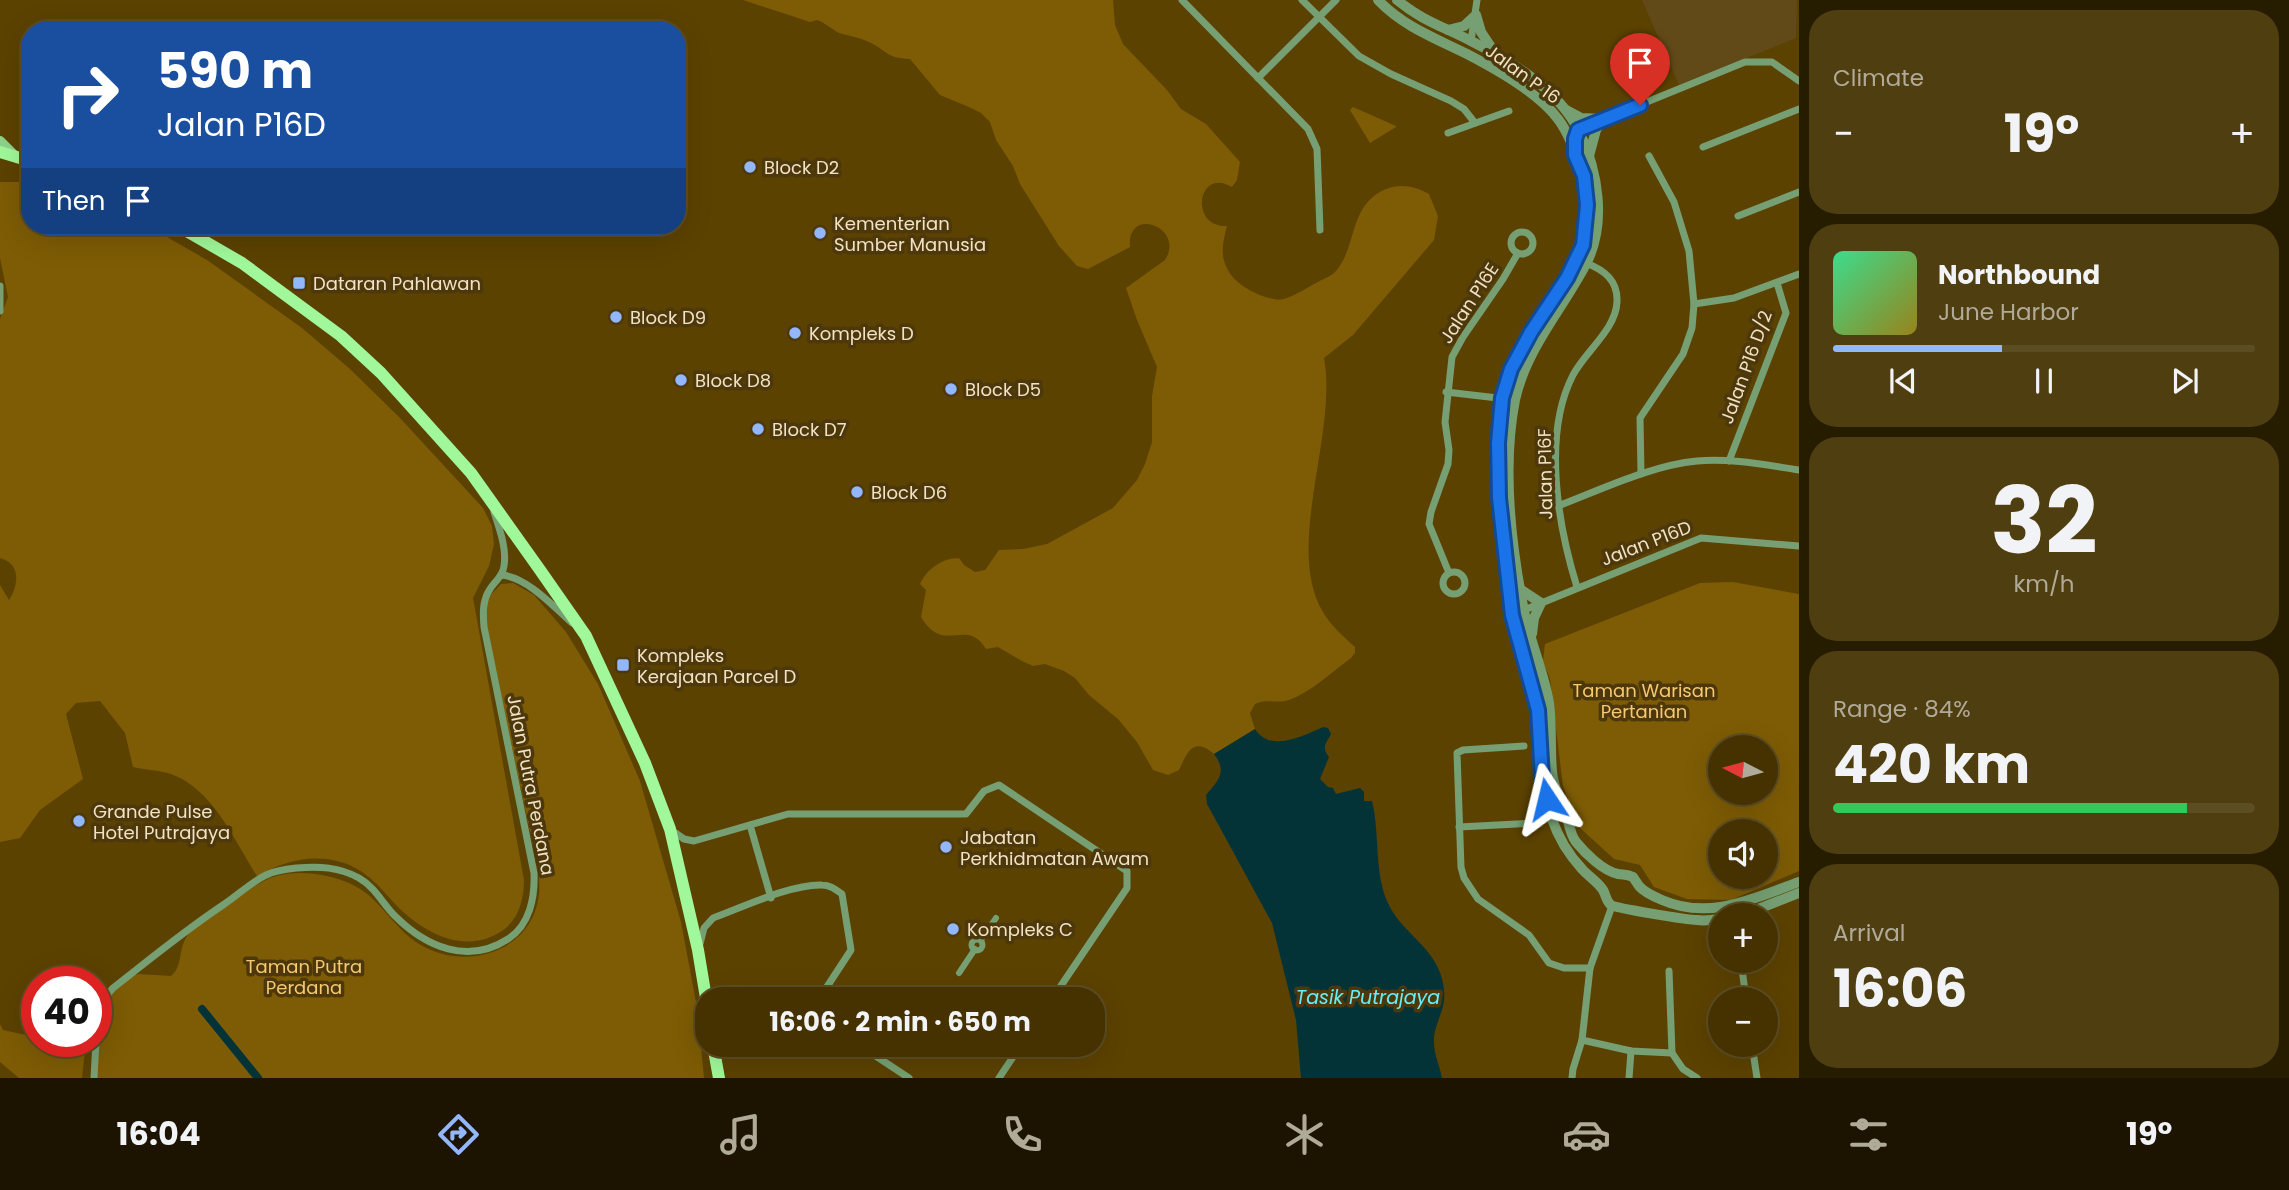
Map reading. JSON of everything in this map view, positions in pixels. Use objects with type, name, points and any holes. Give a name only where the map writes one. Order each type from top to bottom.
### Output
[{"type":"main road","points":[[0,141],[15,156]]},
{"type":"main road","points":[[0,152],[21,158]]},
{"type":"main road","points":[[194,235],[242,263],[341,336],[381,373],[471,473],[586,636],[646,763],[670,829],[704,987]]},
{"type":"main road","points":[[715,1057],[719,1078]]},
{"type":"street","points":[[1182,0],[1308,129],[1317,149],[1320,230]]},
{"type":"street","points":[[1302,0],[1359,56],[1400,79],[1451,101],[1464,109],[1475,123]]},
{"type":"street","points":[[1258,78],[1336,0]]},
{"type":"street","name":"Jalan P 16","points":[[1378,0],[1391,14],[1416,31],[1470,56],[1511,80],[1541,102],[1558,119],[1587,188],[1583,245],[1567,278],[1531,332],[1511,369],[1502,398],[1498,443],[1499,498],[1512,615],[1538,710],[1542,778],[1552,820],[1566,848],[1604,891],[1612,906]]},
{"type":"street","name":"Jalan P 16","points":[[1397,0],[1423,20],[1471,41],[1534,79],[1566,110],[1578,130],[1594,169],[1598,209],[1593,245],[1586,263],[1541,338],[1525,371],[1515,400],[1509,454],[1510,503],[1520,589],[1531,641],[1549,703],[1552,775],[1575,840],[1597,862],[1617,874],[1633,877],[1639,887],[1671,904],[1700,910],[1726,908],[1799,882]]},
{"type":"street","points":[[1477,0],[1471,41],[1477,51],[1511,80]]},
{"type":"street","points":[[1447,30],[1464,26],[1476,15]]},
{"type":"street","points":[[1476,15],[1482,32],[1496,55]]},
{"type":"street","points":[[1416,31],[1460,43],[1471,41]]},
{"type":"street","points":[[1575,155],[1578,130],[1745,62],[1772,62],[1799,81]]},
{"type":"street","points":[[1703,147],[1799,109]]},
{"type":"street","points":[[1566,110],[1581,118],[1603,120]]},
{"type":"street","points":[[1448,133],[1509,111]]},
{"type":"street","points":[[1558,119],[1578,130]]},
{"type":"street","points":[[1589,157],[1592,143],[1603,120]]},
{"type":"street","points":[[1641,474],[1640,418],[1683,354],[1692,328],[1694,304],[1689,251],[1674,202],[1649,156]]},
{"type":"street","points":[[1738,216],[1799,192]]},
{"type":"street","name":"Jalan P16E","points":[[1449,573],[1429,524],[1448,464],[1445,422],[1452,356],[1518,253]]},
{"type":"street","name":"Jalan P16F","points":[[1577,587],[1558,506],[1557,443],[1562,408],[1573,375],[1610,323],[1617,304],[1616,288],[1610,277],[1601,269],[1586,263]]},
{"type":"street","points":[[1694,304],[1734,298],[1799,274]]},
{"type":"street","name":"Jalan P16 D/2","points":[[1729,461],[1786,313],[1777,283]]},
{"type":"street","points":[[0,286],[0,311]]},
{"type":"street","points":[[1447,392],[1515,400]]},
{"type":"street","points":[[1558,506],[1641,474],[1695,461],[1729,461],[1799,470]]},
{"type":"street","points":[[491,501],[504,555],[502,575],[519,581],[535,592],[586,636]]},
{"type":"street","name":"Jalan P16D","points":[[1512,615],[1701,538],[1799,546]]},
{"type":"street","name":"Jalan Putra Perdana","points":[[112,989],[202,919],[267,875],[281,870],[341,869],[375,889],[394,915],[428,943],[443,949],[461,953],[475,952],[501,943],[514,935],[530,910],[535,891],[534,873],[484,627],[484,602],[491,587],[502,575]]},
{"type":"street","points":[[1520,589],[1541,603],[1534,618],[1531,641]]},
{"type":"street","points":[[1524,746],[1463,750],[1457,754],[1461,867],[1464,878],[1478,899],[1529,936],[1549,963],[1564,968],[1590,968]]},
{"type":"street","points":[[670,829],[684,839],[694,841],[788,814],[966,814],[984,791],[999,785],[1127,871],[1127,888],[1060,987]]},
{"type":"street","points":[[1460,827],[1536,823]]},
{"type":"street","points":[[750,825],[771,898]]},
{"type":"street","points":[[1604,891],[1608,880],[1617,874]]},
{"type":"street","points":[[698,950],[704,928],[713,918],[790,890],[821,885],[833,887],[842,894],[851,950],[827,987]]},
{"type":"street","points":[[1627,909],[1636,902],[1639,887]]},
{"type":"street","points":[[1774,903],[1799,893]]},
{"type":"street","points":[[1572,1078],[1582,1041],[1590,968],[1612,906],[1708,920]]},
{"type":"street","points":[[959,973],[975,949],[973,942],[981,940],[996,918]]},
{"type":"street","points":[[1669,971],[1672,1054],[1684,1069],[1697,1078]]},
{"type":"street","points":[[1582,1041],[1631,1051],[1672,1054]]},
{"type":"street","points":[[1629,1078],[1631,1051]]},
{"type":"street","name":"Jalan Putra Perdana","points":[[93,1078],[95,1057]]},
{"type":"street","points":[[877,1057],[909,1078]]},
{"type":"street","points":[[999,1078],[1013,1057]]},
{"type":"street","points":[[1754,1057],[1757,1078]]},
{"type":"shaded area","points":[[1642,0],[1797,0],[1796,38],[1679,85]]},
{"type":"green space","points":[[743,0],[1113,0],[1115,25],[1123,44],[1167,90],[1181,109],[1206,124],[1240,162],[1237,180],[1232,187],[1220,183],[1211,185],[1205,191],[1203,209],[1207,218],[1215,224],[1227,226],[1223,252],[1225,264],[1232,276],[1248,289],[1263,296],[1288,298],[1334,273],[1347,253],[1356,222],[1366,204],[1381,191],[1402,186],[1429,194],[1438,216],[1434,240],[1353,335],[1324,358],[1324,421],[1310,523],[1309,556],[1312,586],[1323,612],[1355,647],[1351,658],[1297,696],[1285,701],[1263,701],[1255,704],[1250,713],[1255,729],[1214,754],[1201,747],[1192,749],[1179,770],[1168,775],[1153,770],[1137,742],[1118,719],[1064,671],[1045,664],[1033,666],[998,647],[986,649],[971,636],[946,636],[930,628],[921,617],[926,590],[920,584],[936,565],[959,558],[975,572],[985,570],[999,550],[1047,544],[1113,508],[1137,480],[1152,442],[1152,396],[1157,367],[1126,288],[1165,260],[1169,248],[1168,238],[1154,225],[1145,224],[1137,227],[1131,234],[1130,247],[1088,269],[1077,266],[1059,246],[1020,184],[1013,166],[996,140],[990,122],[981,113],[940,95],[910,59],[891,56],[869,42],[839,33],[817,20],[810,22]]},
{"type":"green space","points":[[1353,107],[1396,127],[1370,143],[1350,110]]},
{"type":"green space","points":[[0,182],[21,182],[21,235],[164,235],[207,260],[302,328],[350,369],[400,418],[483,508],[492,526],[494,544],[489,566],[473,598],[524,880],[518,911],[504,929],[484,939],[470,941],[457,941],[431,932],[408,916],[374,881],[353,866],[333,860],[299,860],[257,876],[221,817],[199,791],[171,774],[133,767],[125,733],[100,701],[76,703],[66,714],[83,779],[40,810],[20,838],[0,842],[0,585],[9,600],[16,576],[12,565],[0,558],[0,319],[8,297],[0,258]]},
{"type":"green space","name":"Taman Warisan Pertanian","points":[[1733,582],[1799,594],[1799,871],[1778,880],[1778,819],[1708,819],[1708,889],[1757,889],[1731,900],[1687,899],[1654,887],[1640,865],[1614,859],[1579,827],[1563,786],[1550,679],[1543,661],[1545,644],[1700,583]]},
{"type":"green space","name":"Taman Putra Perdana","points":[[513,583],[534,595],[566,632],[598,684],[640,781],[681,922],[695,997],[695,1057],[702,1057],[704,1078],[96,1078],[98,1057],[112,1057],[112,994],[118,986],[131,976],[139,974],[171,976],[177,968],[186,938],[200,923],[226,904],[273,877],[292,873],[313,874],[351,884],[378,904],[401,930],[419,944],[437,952],[475,956],[493,952],[524,931],[534,915],[539,895],[539,874],[486,625],[487,599],[501,584]]},
{"type":"green space","points":[[0,1024],[3,1030],[21,1034],[21,1057],[84,1057],[82,1078],[19,1078],[0,1062]]},
{"type":"water","name":"Tasik Putrajaya","points":[[1323,727],[1328,728],[1331,734],[1325,748],[1329,757],[1320,779],[1333,788],[1336,794],[1360,788],[1364,792],[1364,801],[1372,801],[1380,877],[1387,901],[1400,922],[1425,948],[1438,967],[1444,987],[1444,1000],[1434,1044],[1442,1078],[1301,1078],[1296,1020],[1272,923],[1207,804],[1206,795],[1221,771],[1214,754],[1255,729],[1261,736],[1278,741],[1297,738]]},
{"type":"waterway","points":[[202,1009],[258,1078]]},
{"type":"place","name":"Block D2","points":[[750,167]]},
{"type":"place","name":"Kementerian Sumber Manusia","points":[[820,233]]},
{"type":"place","name":"Dataran Pahlawan","points":[[299,283]]},
{"type":"place","name":"Block D9","points":[[616,317]]},
{"type":"place","name":"Kompleks D","points":[[795,333]]},
{"type":"place","name":"Block D8","points":[[681,380]]},
{"type":"place","name":"Block D5","points":[[951,389]]},
{"type":"place","name":"Block D7","points":[[758,429]]},
{"type":"place","name":"Block D6","points":[[857,492]]},
{"type":"place","name":"Kompleks Kerajaan Parcel D","points":[[623,665]]},
{"type":"place","name":"Grande Pulse Hotel Putrajaya","points":[[79,821]]},
{"type":"place","name":"Jabatan Perkhidmatan Awam","points":[[946,847]]},
{"type":"place","name":"Kompleks C","points":[[953,929]]},
{"type":"route","points":[[1547,799],[1542,778],[1538,710],[1512,615],[1506,568],[1499,498],[1498,443],[1502,398],[1511,369],[1531,332],[1567,278],[1583,245],[1587,188],[1575,155],[1578,130],[1640,105]]}]
